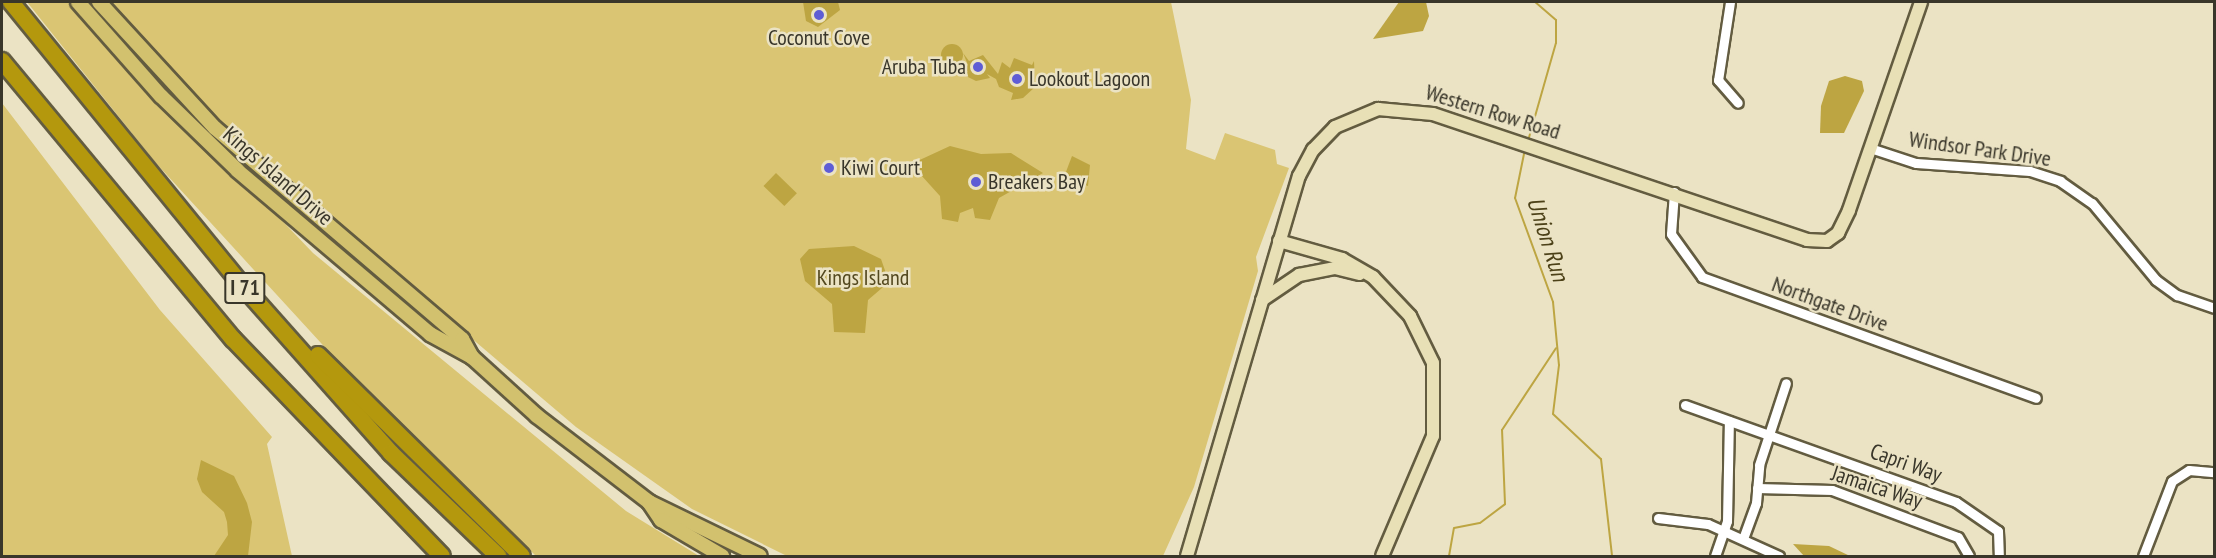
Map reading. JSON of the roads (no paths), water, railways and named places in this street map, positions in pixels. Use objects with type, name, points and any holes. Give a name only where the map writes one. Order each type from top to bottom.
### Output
[{"type":"highway","name":"I 71","points":[[11,2],[267,313],[391,453],[498,556]]},
{"type":"highway","name":"I 71","points":[[2,61],[233,339],[442,556]]},
{"type":"highway","points":[[267,313],[295,331],[522,556]]},
{"type":"main road","name":"Kings Island Drive","points":[[78,2],[161,96],[238,171],[430,334],[472,357],[649,502],[760,556]]},
{"type":"main road","name":"Kings Island Drive","points":[[99,2],[215,128],[462,339],[472,357]]},
{"type":"main road","name":"Kings Island Drive","points":[[649,502],[661,520],[723,556]]},
{"type":"street","points":[[1730,2],[1718,80],[1738,103]]},
{"type":"street","name":"Western Row Road","points":[[1187,556],[1305,161],[1348,118],[1377,109],[1407,108],[1538,147],[1674,192],[1807,240],[1827,241],[1842,227],[1921,2]]},
{"type":"street","name":"Windsor Park Drive","points":[[1870,148],[1916,163],[2030,171],[2060,181],[2092,203],[2157,280],[2177,295],[2214,308]]},
{"type":"street","name":"Northgate Drive","points":[[1674,192],[1671,234],[1702,277],[2036,398]]},
{"type":"street","points":[[1280,241],[1366,273],[1401,303],[1418,329],[1437,391],[1425,463],[1382,556]]},
{"type":"street","points":[[1262,300],[1307,273],[1335,268],[1366,273]]},
{"type":"street","points":[[1744,536],[1768,436],[1786,383]]},
{"type":"street","name":"Capri Way","points":[[1685,405],[1962,505],[1998,531],[1999,556]]},
{"type":"street","points":[[1716,556],[1725,530],[1729,421]]},
{"type":"street","points":[[2143,556],[2172,481],[2189,470],[2214,472]]},
{"type":"street","name":"Jamaica Way","points":[[1757,488],[1832,490],[1958,537],[1969,556]]},
{"type":"street","points":[[1658,518],[1725,530],[1744,536],[1779,556]]},
{"type":"waterway","name":"Union Run","points":[[1528,141],[1556,43],[1556,20],[1535,2]]},
{"type":"waterway","points":[[1525,149],[1515,198],[1553,302],[1559,365],[1553,414],[1601,459],[1612,556]]},
{"type":"waterway","name":"Union Run","points":[[1449,556],[1454,528],[1480,523],[1505,504],[1502,430],[1556,348]]},
{"type":"place","name":"Coconut Cove","points":[[819,15]]},
{"type":"place","name":"Aruba Tuba","points":[[978,67]]},
{"type":"place","name":"Lookout Lagoon","points":[[1017,79]]},
{"type":"place","name":"Kiwi Court","points":[[829,168]]},
{"type":"place","name":"Breakers Bay","points":[[976,182]]},
{"type":"park label","name":"Kings Island","points":[[863,278]]}]
